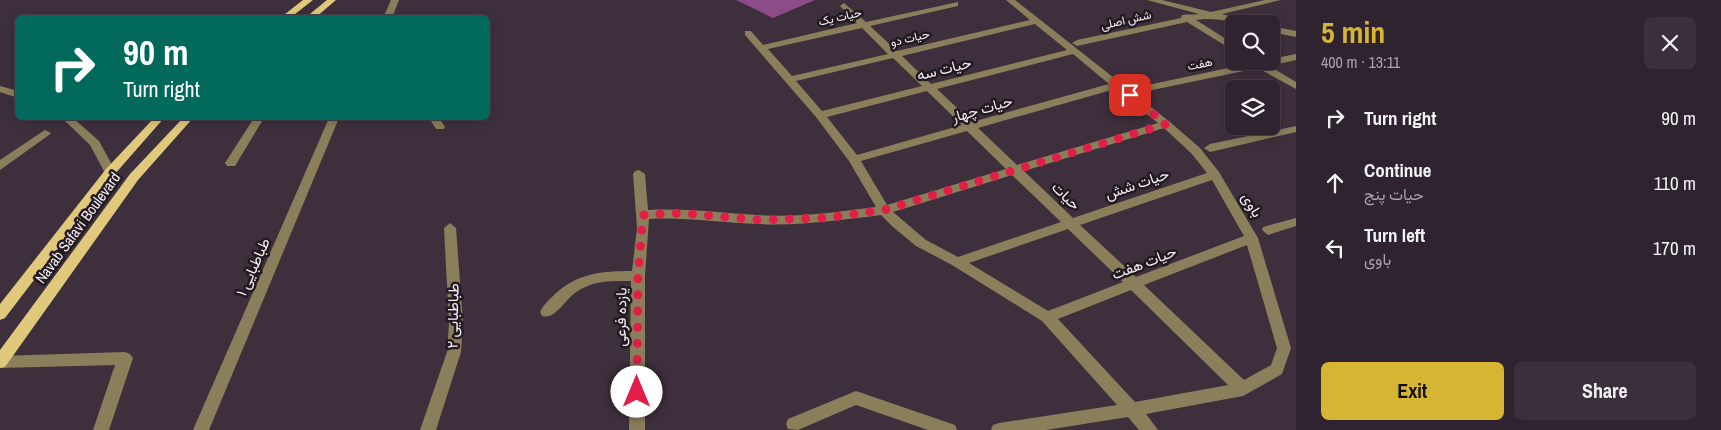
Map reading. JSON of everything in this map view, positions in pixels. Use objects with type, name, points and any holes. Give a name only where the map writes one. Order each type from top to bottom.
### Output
[{"type":"main road","points":[[288,15],[309,0]]},
{"type":"main road","points":[[313,15],[332,0]]},
{"type":"main road","name":"Navab Safavi Boulevard","points":[[0,314],[110,172],[156,120]]},
{"type":"main road","name":"Navab Safavi Boulevard","points":[[0,362],[134,177],[186,120]]},
{"type":"street","points":[[387,15],[394,0]]},
{"type":"street","name":"باوی","points":[[999,430],[1134,410],[1243,389],[1277,369],[1284,348],[1252,238],[1215,175],[1196,151],[1076,47],[1010,0]]},
{"type":"street","points":[[1151,0],[1225,18]]},
{"type":"street","name":"شش اصلی","points":[[1076,47],[1188,18],[1277,0]]},
{"type":"street","points":[[1164,2],[1225,42]]},
{"type":"street","name":"حیات یک","points":[[761,48],[955,4]]},
{"type":"street","name":"حیات","points":[[844,6],[1243,389]]},
{"type":"street","name":"حیات دو","points":[[789,80],[1037,21]]},
{"type":"street","points":[[1280,30],[1296,34]]},
{"type":"street","points":[[748,34],[820,116],[854,159],[884,210],[921,243],[957,262],[1047,318],[1134,410],[1150,430]]},
{"type":"street","name":"حیات سه","points":[[820,116],[1076,47]]},
{"type":"street","name":"هفت","points":[[1280,60],[1296,57]]},
{"type":"street","name":"هفت","points":[[1138,90],[1227,70]]},
{"type":"street","points":[[1270,70],[1296,86]]},
{"type":"street","name":"حیات چهار","points":[[854,159],[971,128],[1118,85]]},
{"type":"street","points":[[0,88],[15,94]]},
{"type":"street","points":[[69,120],[95,142],[110,172]]},
{"type":"street","points":[[231,163],[258,120]]},
{"type":"street","name":"طباطبایی ۱","points":[[201,430],[333,120]]},
{"type":"street","points":[[643,215],[680,213],[760,220],[825,218],[884,210],[1166,124]]},
{"type":"street","points":[[1210,148],[1296,128]]},
{"type":"street","points":[[0,166],[44,133]]},
{"type":"street","name":"یازده فرعی","points":[[638,430],[638,276],[643,215],[639,174]]},
{"type":"street","name":"حیات شش","points":[[957,262],[1215,175]]},
{"type":"street","points":[[1268,230],[1296,222]]},
{"type":"street","name":"طباطبایی ۲","points":[[428,430],[454,352],[456,323],[450,228]]},
{"type":"street","name":"حیات هفت","points":[[1047,318],[1252,238]]},
{"type":"street","points":[[547,312],[566,290],[584,279],[595,276],[638,276]]},
{"type":"street","points":[[0,362],[125,358],[101,430]]},
{"type":"street","points":[[794,424],[856,398],[949,430]]},
{"type":"building","points":[[736,0],[815,0],[773,18]]},
{"type":"route","points":[[637,392],[638,276],[643,215],[680,213],[760,220],[825,218],[884,210],[1166,124],[1130,95]]}]
